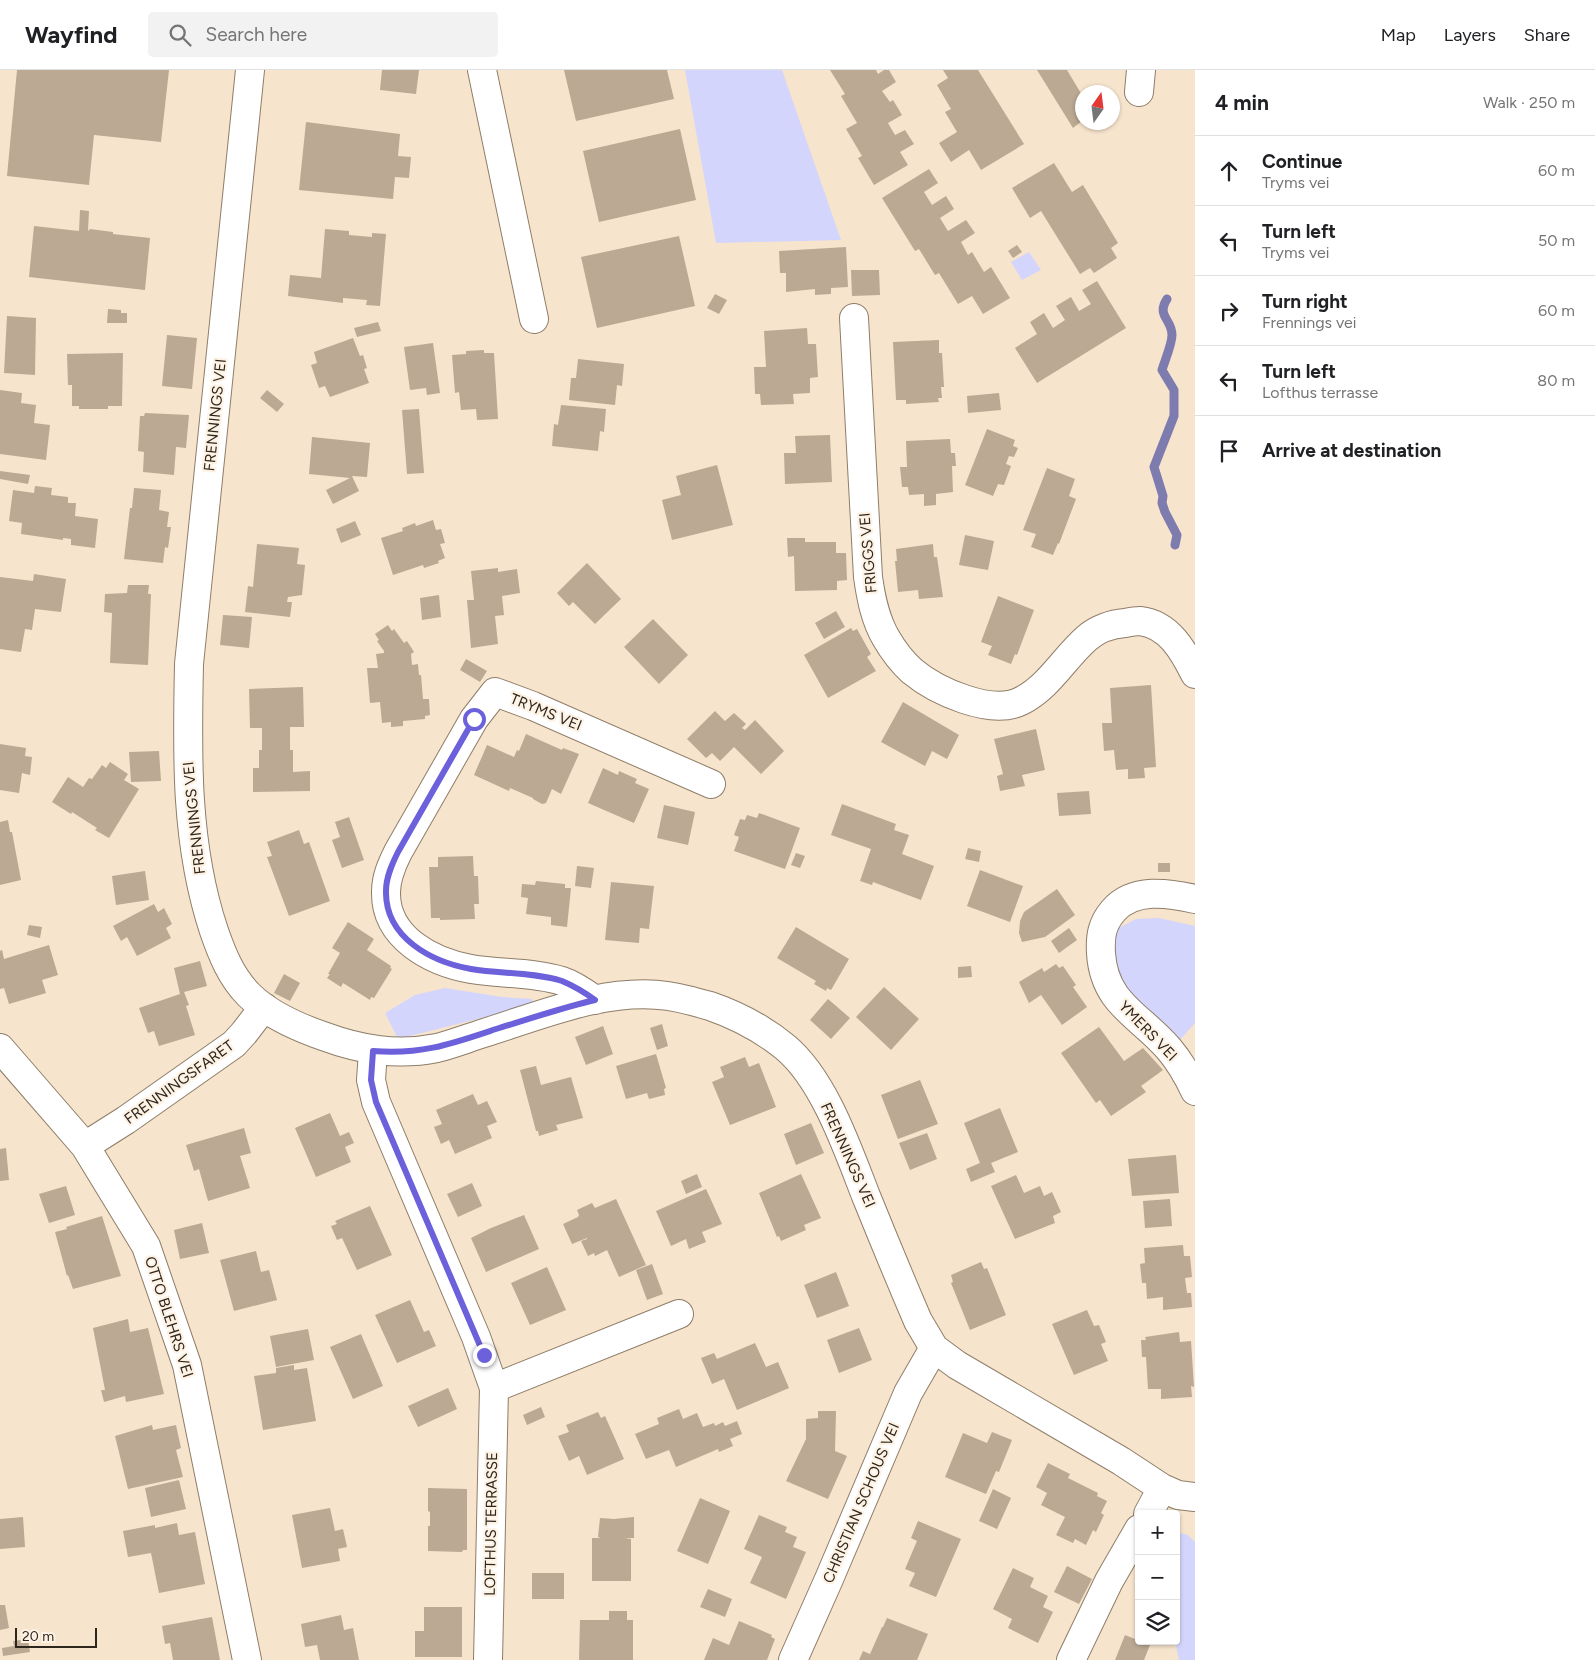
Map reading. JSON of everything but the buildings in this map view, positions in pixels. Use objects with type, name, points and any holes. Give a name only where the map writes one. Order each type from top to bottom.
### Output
[{"type":"street","name":"FRENNINGS VEI","points":[[250,70],[190,664],[188,760],[190,808],[195,850],[201,885],[210,918],[228,967],[249,996],[285,1021],[313,1033],[373,1051],[397,1053],[440,1047],[567,1007],[621,995],[667,996],[695,1002],[721,1010],[748,1023],[787,1048],[803,1066],[830,1108],[918,1321],[934,1348],[957,1365],[1178,1493]]},
{"type":"street","points":[[482,70],[534,319]]},
{"type":"street","name":"FRIGGS VEI","points":[[854,318],[868,577],[872,604],[886,638],[898,656],[913,671],[940,688],[986,706],[1007,705],[1020,702],[1034,693],[1050,679],[1088,638],[1102,628],[1120,623],[1140,621],[1158,626],[1176,642],[1195,674]]},
{"type":"street","name":"TRYMS VEI","points":[[595,1000],[580,989],[562,981],[538,976],[472,969],[444,962],[408,941],[394,927],[388,909],[386,891],[390,871],[398,852],[474,719],[495,692],[533,706],[710,784]]},
{"type":"street","name":"YMERS VEI","points":[[1195,899],[1180,895],[1156,893],[1134,896],[1118,905],[1107,918],[1100,937],[1102,958],[1109,987],[1122,1004],[1168,1048],[1184,1070],[1195,1091]]},
{"type":"street","name":"FRENNINGSFARET","points":[[85,1146],[126,1120],[234,1044],[264,1007]]},
{"type":"street","name":"OTTO BLEHRS VEI","points":[[0,1048],[85,1146],[146,1246],[187,1365],[247,1660]]},
{"type":"street","name":"LOFTHUS TERRASSE","points":[[373,1051],[371,1080],[376,1102],[476,1337],[494,1388],[488,1660]]},
{"type":"street","points":[[494,1388],[679,1314]]},
{"type":"street","name":"CHRISTIAN SCHOUS VEI","points":[[793,1660],[908,1393],[934,1348]]},
{"type":"street","points":[[1154,1510],[1178,1493]]},
{"type":"street","points":[[1072,1660],[1108,1582],[1135,1536]]},
{"type":"shaded area","points":[[685,70],[782,70],[841,240],[716,243]]},
{"type":"shaded area","points":[[1029,252],[1041,270],[1022,280],[1011,262]]},
{"type":"shaded area","points":[[1159,918],[1195,926],[1195,1023],[1171,1050],[1109,980],[1115,930],[1136,919]]},
{"type":"shaded area","points":[[445,988],[502,997],[532,999],[533,1005],[398,1039],[385,1013],[415,995]]},
{"type":"shaded area","points":[[1180,1533],[1188,1535],[1195,1542],[1195,1660],[1179,1660],[1176,1645],[1180,1645]]},
{"type":"waterway","points":[[1167,299],[1163,310],[1170,325],[1172,339],[1162,370],[1174,390],[1174,416],[1154,467],[1163,496],[1162,503],[1165,512],[1177,535],[1175,545]]},
{"type":"route","points":[[474,719],[398,852],[390,871],[386,891],[388,909],[394,927],[408,941],[444,962],[472,969],[538,976],[562,981],[580,989],[595,1000],[440,1047],[397,1053],[373,1051],[371,1080],[376,1102],[484,1355]]}]
